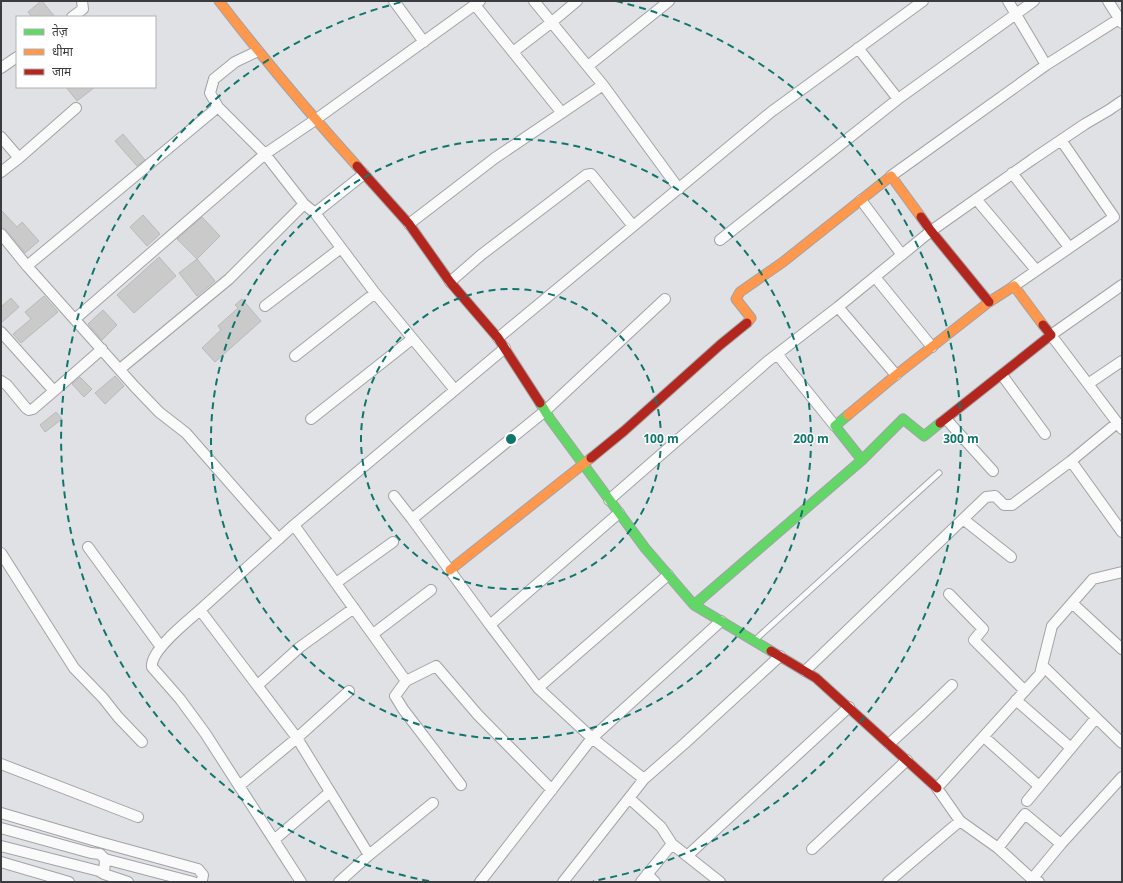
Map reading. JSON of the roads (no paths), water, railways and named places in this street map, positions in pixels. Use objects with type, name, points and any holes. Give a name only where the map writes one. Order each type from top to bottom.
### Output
[{"type":"street","points":[[73,16],[82,9],[82,1]]},
{"type":"street","points":[[219,1],[315,120],[409,224],[450,282],[498,338],[545,411],[619,514],[645,548],[694,605],[816,678],[937,788],[960,821],[998,848],[1035,880],[1061,844],[1122,777]]},
{"type":"street","points":[[394,1],[424,42]]},
{"type":"street","points":[[534,1],[603,85],[678,189]]},
{"type":"street","points":[[513,52],[577,1]]},
{"type":"street","points":[[588,66],[669,1]]},
{"type":"street","points":[[498,338],[771,112],[923,1]]},
{"type":"street","points":[[1008,1],[1046,65]]},
{"type":"street","points":[[720,240],[898,99],[1034,1]]},
{"type":"street","points":[[450,570],[624,431],[720,345],[749,322],[751,318],[736,299],[740,292],[783,262],[891,176],[1046,65],[1121,19],[1108,1]]},
{"type":"street","points":[[75,320],[265,154],[315,120],[477,3],[513,52],[562,113]]},
{"type":"street","points":[[858,48],[898,99]]},
{"type":"street","points":[[258,51],[235,62],[214,78],[210,93],[218,107],[265,154],[304,204],[315,213],[375,293],[455,390]]},
{"type":"street","points":[[1,68],[16,58]]},
{"type":"street","points":[[409,224],[495,158],[603,85]]},
{"type":"street","points":[[609,500],[776,354],[838,307],[931,231],[1012,173],[1122,101]]},
{"type":"street","points":[[27,266],[218,107]]},
{"type":"street","points":[[1,172],[76,108]]},
{"type":"street","points":[[1,137],[19,158]]},
{"type":"street","points":[[835,426],[989,302],[1114,217],[1061,140]]},
{"type":"street","points":[[1012,173],[1069,248]]},
{"type":"street","points":[[315,213],[364,174]]},
{"type":"street","points":[[450,282],[481,255],[586,175],[591,174],[633,226]]},
{"type":"street","points":[[891,176],[931,231],[989,302]]},
{"type":"street","points":[[976,199],[1036,270]]},
{"type":"street","points":[[861,200],[902,255]]},
{"type":"street","points":[[120,369],[229,278],[304,204]]},
{"type":"street","points":[[1,234],[75,320],[159,412],[186,433],[279,539]]},
{"type":"street","points":[[265,306],[341,248]]},
{"type":"street","points":[[875,277],[932,347]]},
{"type":"street","points":[[805,671],[986,497],[994,496],[1004,505],[1012,505],[1120,426],[1014,286]]},
{"type":"street","points":[[694,605],[862,460],[903,419],[924,436],[1051,335],[1122,286]]},
{"type":"street","points":[[295,356],[375,293]]},
{"type":"street","points":[[412,519],[545,411],[665,299]]},
{"type":"street","points":[[838,307],[896,376]]},
{"type":"street","points":[[1,332],[54,390]]},
{"type":"street","points":[[311,419],[412,339]]},
{"type":"street","points":[[301,882],[205,733],[180,699],[152,667],[152,661],[161,647],[294,525],[505,348]]},
{"type":"street","points":[[2,380],[26,408],[33,410],[102,349]]},
{"type":"street","points":[[776,354],[862,460]]},
{"type":"street","points":[[1088,384],[1122,361]]},
{"type":"street","points":[[1002,375],[1045,434]]},
{"type":"street","points":[[946,419],[993,471]]},
{"type":"street","points":[[1071,461],[1122,532]]},
{"type":"street","points":[[394,496],[538,688],[592,738],[644,779]]},
{"type":"street","points":[[490,625],[619,514]]},
{"type":"street","points":[[963,519],[1011,556]]},
{"type":"street","points":[[294,525],[406,681]]},
{"type":"street","points":[[336,583],[393,542]]},
{"type":"street","points":[[88,546],[161,647]]},
{"type":"street","points":[[1,553],[74,668],[142,742]]},
{"type":"street","points":[[937,788],[1040,674],[1052,626],[1094,579],[1122,572]]},
{"type":"street","points":[[538,688],[668,575]]},
{"type":"street","points":[[373,634],[431,590]]},
{"type":"street","points":[[949,594],[983,629],[974,640],[1025,691]]},
{"type":"street","points":[[1072,603],[1122,649]]},
{"type":"street","points":[[258,686],[258,684],[300,647],[354,608]]},
{"type":"street","points":[[200,610],[297,738],[369,855]]},
{"type":"street","points":[[480,882],[592,738],[721,621]]},
{"type":"street","points":[[562,882],[644,779],[780,656]]},
{"type":"street","points":[[1042,665],[1122,743]]},
{"type":"street","points":[[461,785],[403,709],[395,696],[406,681],[436,666],[478,715],[552,790]]},
{"type":"street","points":[[889,744],[952,685]]},
{"type":"street","points":[[239,786],[297,738],[349,691]]},
{"type":"street","points":[[1016,700],[1071,748]]},
{"type":"street","points":[[687,856],[849,707]]},
{"type":"street","points":[[1027,801],[1096,718]]},
{"type":"street","points":[[984,737],[1039,786]]},
{"type":"street","points":[[812,849],[907,760]]},
{"type":"street","points":[[1,764],[138,817]]},
{"type":"street","points":[[274,840],[330,792]]},
{"type":"street","points":[[629,798],[661,827],[672,844],[720,882]]},
{"type":"street","points":[[339,882],[369,855],[434,803]]},
{"type":"street","points":[[1,813],[198,869],[203,875],[200,882]]},
{"type":"street","points":[[998,848],[1025,814],[1061,844]]},
{"type":"street","points":[[888,882],[960,821]]},
{"type":"street","points":[[1,828],[91,853],[100,854],[105,859],[193,882]]},
{"type":"street","points":[[655,882],[644,878],[672,844]]},
{"type":"street","points":[[1,846],[99,871],[128,882]]},
{"type":"street","points":[[104,874],[105,859]]},
{"type":"street","points":[[1,862],[69,882]]},
{"type":"lane","points":[[754,641],[939,473]]}]
